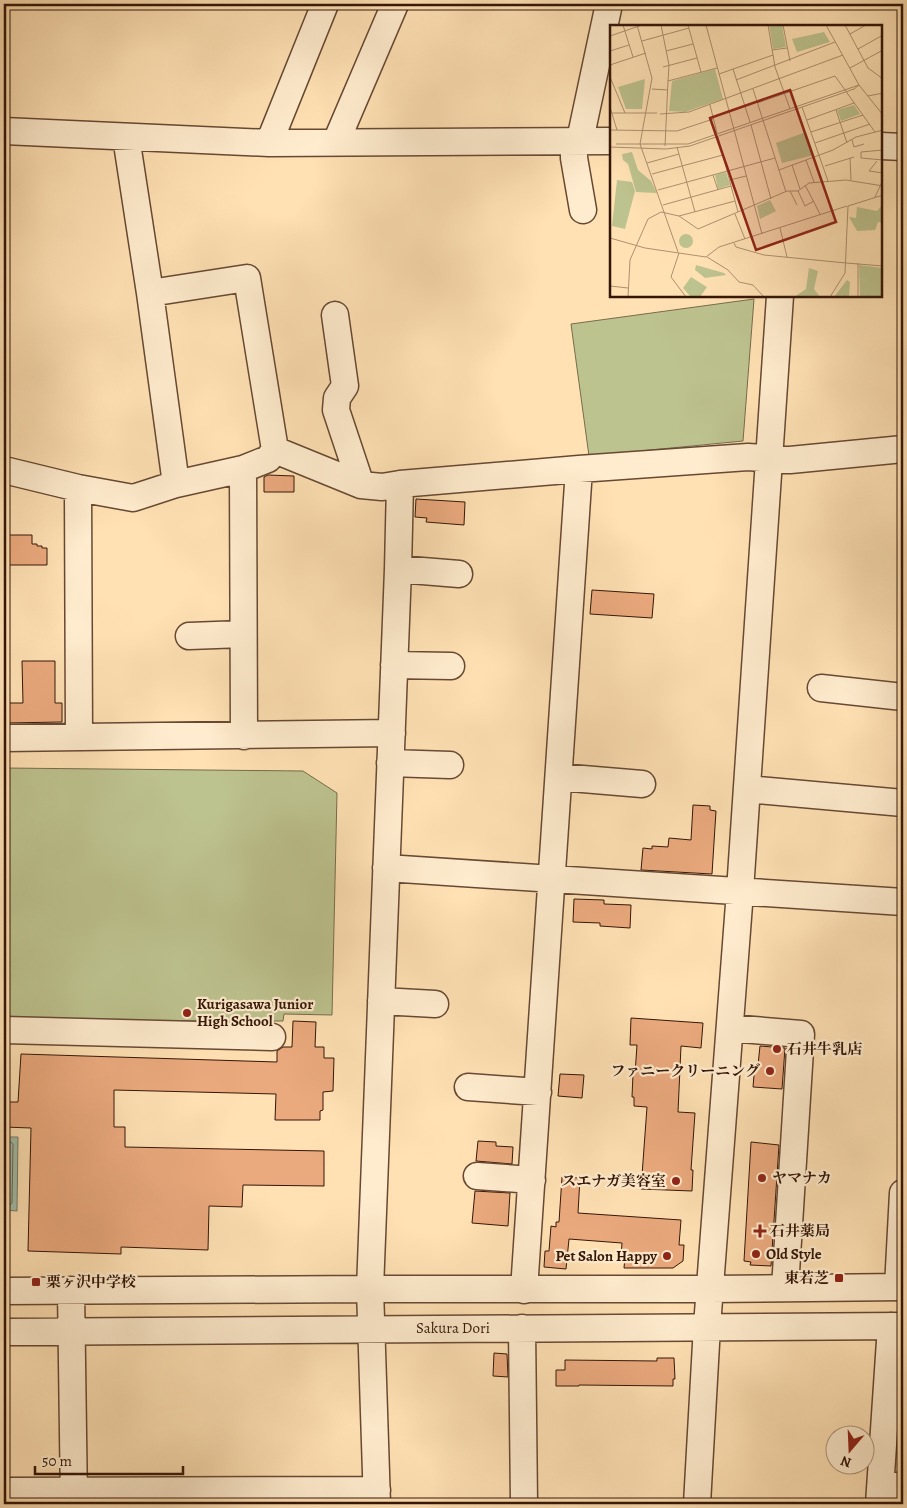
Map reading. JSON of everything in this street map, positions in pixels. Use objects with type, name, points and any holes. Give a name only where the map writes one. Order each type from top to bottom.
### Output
[{"type":"street","points":[[269,143],[325,4]]},
{"type":"street","points":[[336,142],[394,4]]},
{"type":"street","points":[[582,210],[574,158],[609,4]]},
{"type":"street","points":[[4,131],[269,143],[610,141]]},
{"type":"street","points":[[126,137],[150,292],[176,484]]},
{"type":"street","points":[[882,146],[903,147]]},
{"type":"street","points":[[4,470],[78,488],[133,498],[176,484],[242,469],[268,459],[275,450],[247,278],[150,292]]},
{"type":"street","points":[[697,1504],[707,1326],[740,891],[780,298]]},
{"type":"street","points":[[335,315],[345,386],[338,398],[336,410],[361,485]]},
{"type":"street","points":[[275,450],[361,485],[382,487],[579,469],[748,457],[790,460],[903,449]]},
{"type":"street","points":[[242,469],[244,736]]},
{"type":"street","points":[[524,1290],[579,469]]},
{"type":"street","points":[[4,1492],[74,1497],[377,1497],[370,1289],[400,484]]},
{"type":"street","points":[[78,488],[79,737]]},
{"type":"street","points":[[398,569],[459,574]]},
{"type":"street","points":[[189,636],[242,634]]},
{"type":"street","points":[[394,665],[451,666]]},
{"type":"street","points":[[822,688],[903,697]]},
{"type":"street","points":[[4,738],[392,733]]},
{"type":"street","points":[[390,762],[450,765]]},
{"type":"street","points":[[559,777],[642,784]]},
{"type":"street","points":[[747,789],[903,803]]},
{"type":"street","points":[[386,868],[903,902]]},
{"type":"street","points":[[381,1001],[435,1004]]},
{"type":"street","points":[[730,1028],[801,1034],[786,1288]]},
{"type":"street","points":[[4,1030],[272,1037]]},
{"type":"street","points":[[468,1087],[538,1092]]},
{"type":"street","points":[[476,1176],[532,1180]]},
{"type":"street","points":[[4,1291],[900,1287],[903,1192]]},
{"type":"street","points":[[71,1290],[74,1497]]},
{"type":"street","points":[[888,1492],[897,1326]]},
{"type":"street","name":"Sakura Dori","points":[[4,1332],[371,1328],[897,1326]]},
{"type":"street","points":[[522,1328],[524,1504]]},
{"type":"green space","points":[[754,299],[743,441],[589,456],[571,324]]},
{"type":"green space","points":[[4,768],[303,771],[337,793],[332,1015],[284,1014],[283,1021],[4,1021]]},
{"type":"water","points":[[4,1137],[18,1137],[17,1211],[4,1210]]},
{"type":"building","points":[[268,475],[294,476],[294,492],[264,492],[264,477]]},
{"type":"building","points":[[416,499],[465,502],[464,525],[426,522],[427,518],[415,517]]},
{"type":"building","points":[[4,535],[32,535],[32,544],[47,548],[47,565],[4,565]]},
{"type":"building","points":[[592,590],[654,594],[652,618],[590,614]]},
{"type":"building","points":[[22,661],[55,661],[55,703],[62,703],[62,722],[4,723],[4,703],[23,703]]},
{"type":"building","points":[[693,805],[710,806],[710,810],[716,811],[712,874],[641,870],[643,848],[652,849],[652,846],[668,847],[669,838],[691,840]]},
{"type":"building","points":[[574,899],[604,900],[604,904],[631,905],[630,928],[600,926],[600,923],[573,922]]},
{"type":"building","points":[[631,1018],[703,1023],[701,1048],[681,1046],[678,1112],[695,1113],[691,1170],[693,1170],[692,1191],[641,1189],[647,1107],[634,1106],[634,1097],[632,1097],[637,1045],[630,1045]]},
{"type":"building","points":[[293,1021],[316,1022],[315,1047],[324,1047],[324,1058],[334,1058],[333,1091],[323,1092],[323,1110],[320,1111],[320,1120],[275,1120],[276,1094],[114,1090],[114,1127],[125,1127],[125,1147],[324,1151],[324,1186],[243,1185],[242,1207],[209,1206],[208,1250],[121,1247],[121,1254],[28,1251],[31,1128],[4,1127],[4,1102],[18,1102],[21,1054],[277,1062],[277,1051],[283,1047],[292,1047]]},
{"type":"building","points":[[760,1046],[785,1048],[782,1089],[753,1087],[755,1064],[758,1065]]},
{"type":"building","points":[[560,1074],[584,1075],[582,1098],[558,1096]]},
{"type":"building","points":[[478,1141],[496,1142],[496,1146],[513,1147],[512,1164],[476,1161]]},
{"type":"building","points":[[751,1142],[779,1145],[771,1266],[750,1265],[751,1262],[744,1261]]},
{"type":"building","points":[[562,1177],[580,1178],[578,1213],[681,1220],[679,1245],[684,1245],[683,1261],[673,1268],[624,1268],[625,1257],[621,1257],[622,1243],[569,1239],[566,1269],[544,1267],[545,1251],[549,1251],[551,1226],[556,1227],[556,1222],[559,1222]]},
{"type":"building","points":[[475,1191],[510,1193],[508,1226],[472,1223]]},
{"type":"building","points":[[494,1353],[507,1354],[508,1377],[493,1376]]},
{"type":"building","points":[[657,1358],[674,1358],[675,1379],[673,1379],[673,1386],[556,1386],[556,1370],[565,1370],[565,1360],[657,1361]]},
{"type":"place","name":"Kurigasawa Junior High School","points":[[187,1013]]},
{"type":"place","name":"石井牛乳店","points":[[777,1049]]},
{"type":"place","name":"ファニークリーニング","points":[[770,1071]]},
{"type":"place","name":"ヤマナカ","points":[[762,1178]]},
{"type":"place","name":"スエナガ美容室","points":[[676,1181]]},
{"type":"place","name":"石井薬局","points":[[760,1231]]},
{"type":"place","name":"Old Style","points":[[756,1254]]},
{"type":"place","name":"Pet Salon Happy","points":[[667,1256]]},
{"type":"place","name":"東若芝","points":[[839,1278]]},
{"type":"place","name":"栗ヶ沢中学校","points":[[36,1282]]}]
